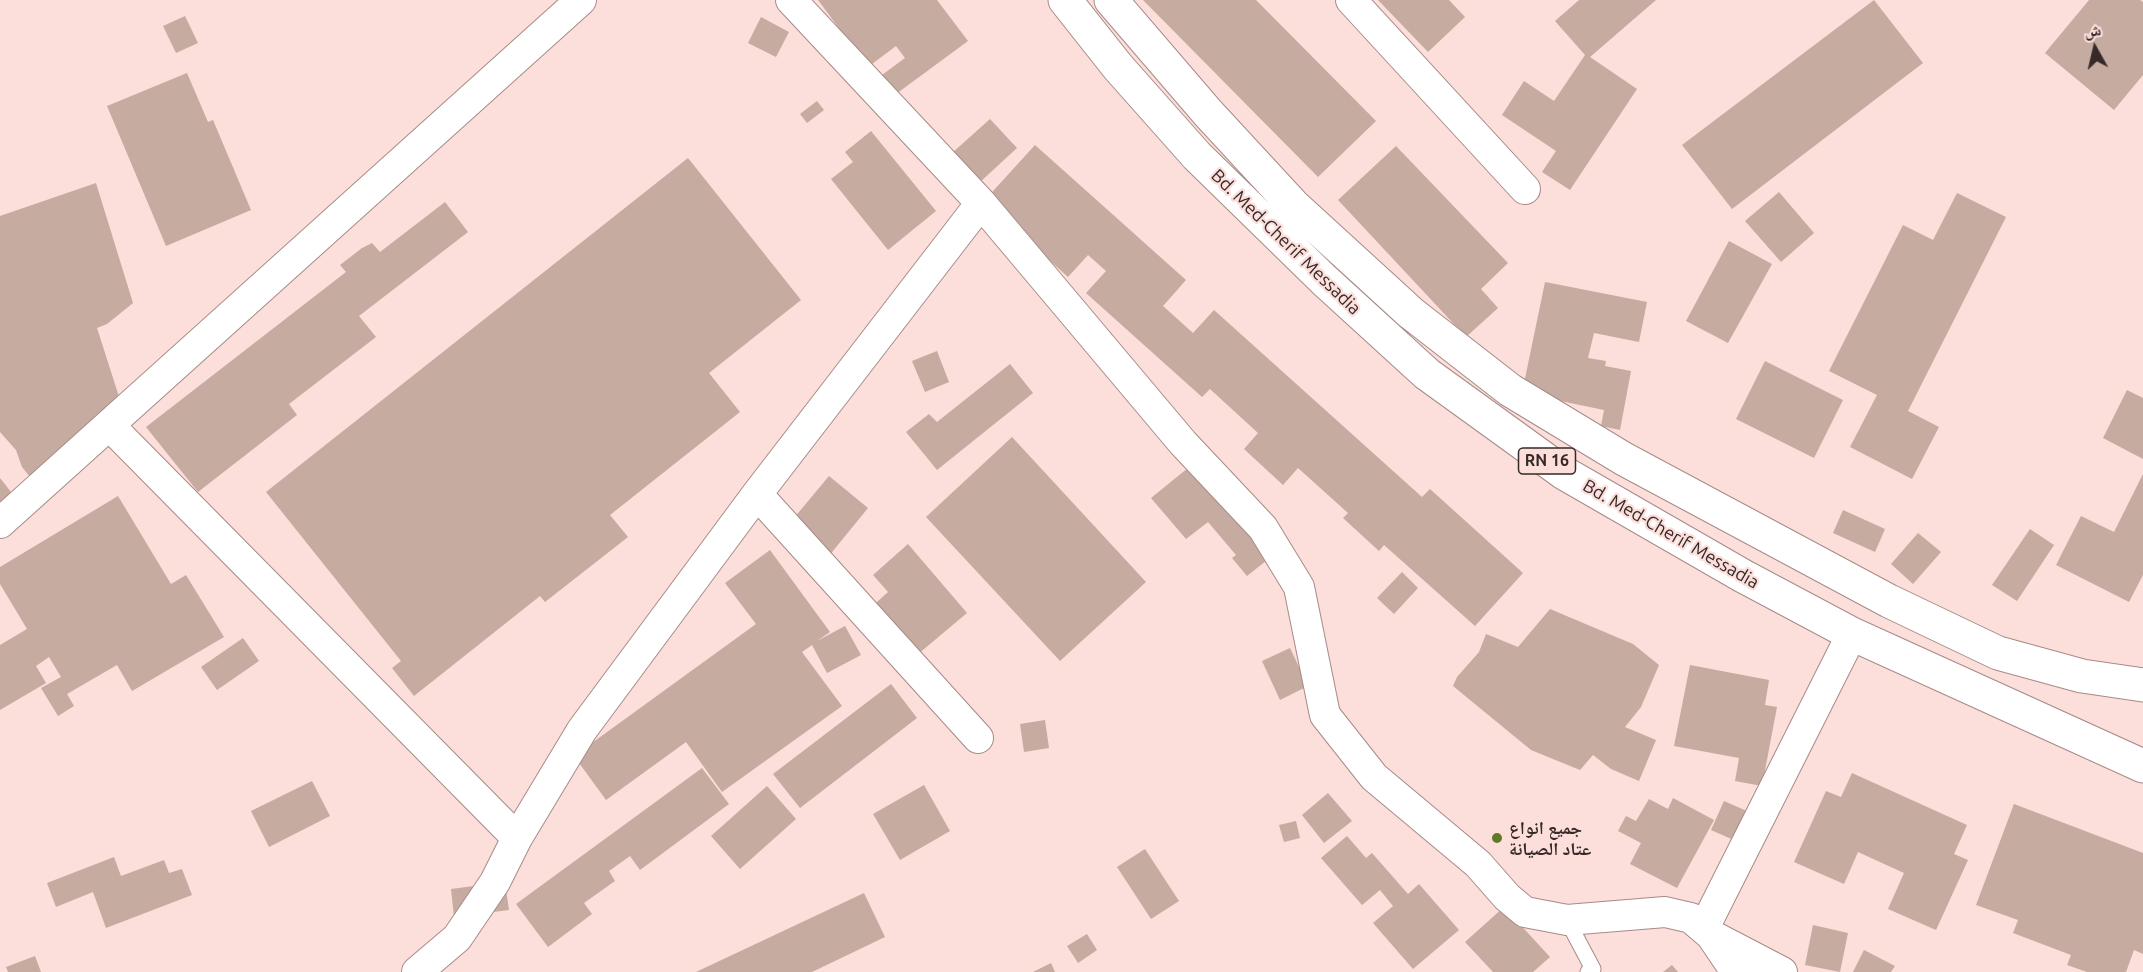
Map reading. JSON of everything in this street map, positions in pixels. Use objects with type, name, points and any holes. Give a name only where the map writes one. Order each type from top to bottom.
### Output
[{"type":"highway","name":"Bd. Med-Cherif Messadia","points":[[1065,0],[1118,67],[1197,156],[1324,280],[1427,374],[1564,473],[1743,576],[1852,634],[2143,766]]},
{"type":"highway","name":"Bd. Med-Cherif Messadia","points":[[1111,0],[1208,113],[1294,206],[1411,313],[1510,390],[1644,471],[1889,602],[1998,653],[2082,676],[2143,685]]},
{"type":"street","points":[[0,523],[581,0]]},
{"type":"street","points":[[791,0],[981,203],[1184,442],[1263,528],[1299,587],[1325,715],[1374,777],[1478,864],[1507,897],[1525,912],[1568,920],[1665,912],[1691,918],[1708,932],[1782,972]]},
{"type":"street","points":[[1351,0],[1525,189]]},
{"type":"street","points":[[417,972],[457,938],[495,882],[517,838],[582,730],[757,494],[981,203]]},
{"type":"street","points":[[109,425],[517,838]]},
{"type":"street","points":[[757,494],[978,738]]},
{"type":"street","points":[[1708,932],[1852,634]]},
{"type":"street","points":[[1708,932],[1736,972]]},
{"type":"lane","points":[[1568,920],[1593,969],[1588,972]]},
{"type":"building","points":[[818,0],[937,0],[968,41],[896,94],[882,75],[905,58],[896,46],[868,67]]},
{"type":"building","points":[[1143,0],[1256,0],[1376,121],[1318,177]]},
{"type":"building","points":[[1378,0],[1449,0],[1465,17],[1428,52]]},
{"type":"building","points":[[1579,0],[1656,0],[1590,57],[1637,89],[1570,190],[1542,172],[1556,151],[1502,115],[1524,81],[1554,101],[1585,55],[1555,21]]},
{"type":"building","points":[[1874,0],[1923,63],[1732,209],[1682,145]]},
{"type":"building","points":[[2089,0],[2140,0],[2143,2],[2143,75],[2114,110],[2045,53]]},
{"type":"building","points":[[185,16],[198,43],[176,53],[163,26]]},
{"type":"building","points":[[761,17],[789,32],[776,57],[748,43]]},
{"type":"building","points":[[187,73],[208,122],[213,120],[251,210],[166,246],[107,106]]},
{"type":"building","points":[[817,101],[824,110],[807,123],[800,114]]},
{"type":"building","points":[[990,119],[1017,148],[979,183],[951,154]]},
{"type":"building","points":[[871,131],[936,211],[888,250],[831,179],[853,162],[845,152]]},
{"type":"building","points":[[1035,145],[1186,280],[1163,306],[1193,333],[1214,310],[1422,497],[1430,489],[1523,573],[1475,626],[1384,545],[1379,551],[1343,518],[1348,513],[1298,468],[1283,485],[1244,449],[1258,433],[1210,389],[1202,397],[1086,293],[1106,271],[1088,255],[1068,277],[984,201]]},
{"type":"building","points":[[1396,146],[1508,263],[1481,289],[1498,308],[1466,337],[1338,200]]},
{"type":"building","points":[[688,158],[801,300],[709,373],[740,412],[610,515],[628,537],[545,602],[540,596],[414,696],[392,668],[401,661],[266,492]]},
{"type":"building","points":[[96,183],[133,303],[107,324],[97,328],[122,406],[30,477],[22,467],[16,450],[0,432],[0,216]]},
{"type":"building","points":[[1779,192],[1814,233],[1781,262],[1745,221]]},
{"type":"building","points":[[1957,193],[2006,217],[1908,411],[1939,427],[1912,479],[1850,447],[1877,395],[1829,371],[1903,225],[1933,240]]},
{"type":"building","points":[[445,202],[468,232],[359,316],[376,337],[289,404],[297,415],[198,492],[146,427],[346,272],[340,265],[362,248],[372,243],[380,252]]},
{"type":"building","points":[[1729,241],[1772,264],[1728,343],[1686,321]]},
{"type":"building","points":[[1545,282],[1647,302],[1639,342],[1594,333],[1588,358],[1606,361],[1605,366],[1631,371],[1620,430],[1601,426],[1604,410],[1522,393]]},
{"type":"building","points":[[937,351],[949,382],[925,392],[912,361]]},
{"type":"building","points":[[1765,361],[1843,400],[1814,458],[1736,419]]},
{"type":"building","points":[[1010,364],[1033,393],[937,470],[906,432],[929,414],[937,422]]},
{"type":"building","points":[[2127,390],[2143,398],[2143,459],[2103,438]]},
{"type":"building","points":[[1012,437],[1146,582],[1060,661],[926,517]]},
{"type":"building","points":[[1204,455],[1281,549],[1247,576],[1232,558],[1236,555],[1208,522],[1186,539],[1151,498]]},
{"type":"building","points":[[2143,474],[2143,575],[2129,602],[2056,565],[2081,516],[2114,532]]},
{"type":"building","points":[[829,476],[868,508],[828,557],[789,524]]},
{"type":"building","points":[[0,478],[26,511],[0,531]]},
{"type":"building","points":[[118,496],[171,584],[186,575],[224,637],[132,691],[117,665],[67,694],[74,706],[58,716],[41,688],[61,677],[49,657],[36,666],[46,683],[0,710],[0,645],[27,629],[0,584],[0,567]]},
{"type":"building","points":[[1843,510],[1885,529],[1875,552],[1833,533]]},
{"type":"building","points":[[2030,529],[2054,545],[2017,601],[1992,585]]},
{"type":"building","points":[[1918,533],[1941,552],[1913,584],[1891,564]]},
{"type":"building","points":[[908,544],[967,613],[911,660],[868,610],[888,592],[873,575]]},
{"type":"building","points":[[770,550],[830,632],[817,641],[845,626],[861,655],[827,673],[812,645],[802,652],[842,706],[722,792],[686,742],[606,800],[574,756],[756,624],[725,583]]},
{"type":"building","points":[[1402,572],[1418,588],[1394,614],[1377,598]]},
{"type":"building","points":[[1550,609],[1633,644],[1659,665],[1641,707],[1625,727],[1656,740],[1639,781],[1611,769],[1593,755],[1580,770],[1531,750],[1453,686],[1457,677],[1479,652],[1486,634],[1518,647]]},
{"type":"building","points":[[243,638],[259,661],[217,690],[201,667]]},
{"type":"building","points":[[1290,648],[1308,686],[1280,700],[1262,661]]},
{"type":"building","points":[[1690,665],[1769,680],[1765,705],[1777,707],[1762,786],[1735,781],[1739,758],[1674,746]]},
{"type":"building","points":[[891,684],[917,718],[800,808],[773,774]]},
{"type":"building","points":[[1045,720],[1049,748],[1024,752],[1020,724]]},
{"type":"building","points":[[702,768],[729,804],[640,870],[630,856],[609,871],[615,881],[584,903],[592,914],[548,947],[516,904]]},
{"type":"building","points":[[1852,773],[1967,825],[1954,854],[1968,860],[1936,930],[1888,909],[1904,873],[1858,852],[1844,884],[1794,862],[1826,791],[1841,797]]},
{"type":"building","points":[[312,781],[330,816],[269,847],[251,811]]},
{"type":"building","points":[[924,785],[950,831],[900,860],[873,814]]},
{"type":"building","points":[[767,786],[796,819],[740,869],[711,836]]},
{"type":"building","points":[[1328,793],[1352,821],[1324,843],[1302,815]]},
{"type":"building","points":[[1673,798],[1714,820],[1677,888],[1630,864],[1641,843],[1618,831],[1626,816],[1636,821],[1649,799],[1668,809]]},
{"type":"building","points":[[1724,801],[1749,812],[1736,841],[1711,830]]},
{"type":"building","points":[[2014,804],[2143,853],[2143,954],[2134,950],[2126,972],[2087,972],[2067,965],[2071,955],[2013,933],[2018,920],[1976,905]]},
{"type":"building","points":[[1296,821],[1300,838],[1284,842],[1279,825]]},
{"type":"building","points":[[1347,836],[1366,858],[1372,853],[1408,894],[1419,884],[1459,930],[1413,969],[1373,923],[1393,906],[1380,890],[1362,905],[1321,858]]},
{"type":"building","points":[[1145,849],[1179,901],[1151,919],[1117,867]]},
{"type":"building","points":[[114,857],[121,876],[164,860],[169,873],[182,869],[192,895],[106,928],[93,892],[56,907],[47,883]]},
{"type":"building","points":[[505,882],[509,910],[454,917],[451,889]]},
{"type":"building","points":[[864,893],[885,937],[812,972],[696,972]]},
{"type":"building","points":[[1504,907],[1550,957],[1533,972],[1493,972],[1465,942]]},
{"type":"building","points":[[1813,925],[1848,933],[1840,972],[1805,965]]},
{"type":"building","points":[[1087,934],[1097,950],[1078,963],[1067,946]]},
{"type":"building","points":[[1864,950],[1895,966],[1891,972],[1853,972]]},
{"type":"building","points":[[35,956],[41,972],[8,972],[6,967]]},
{"type":"building","points":[[1051,963],[1055,972],[1033,972]]},
{"type":"building","points":[[1672,965],[1678,972],[1663,972]]},
{"type":"place","name":"جميع انواع عتاد الصيانة","points":[[1497,838]]}]
